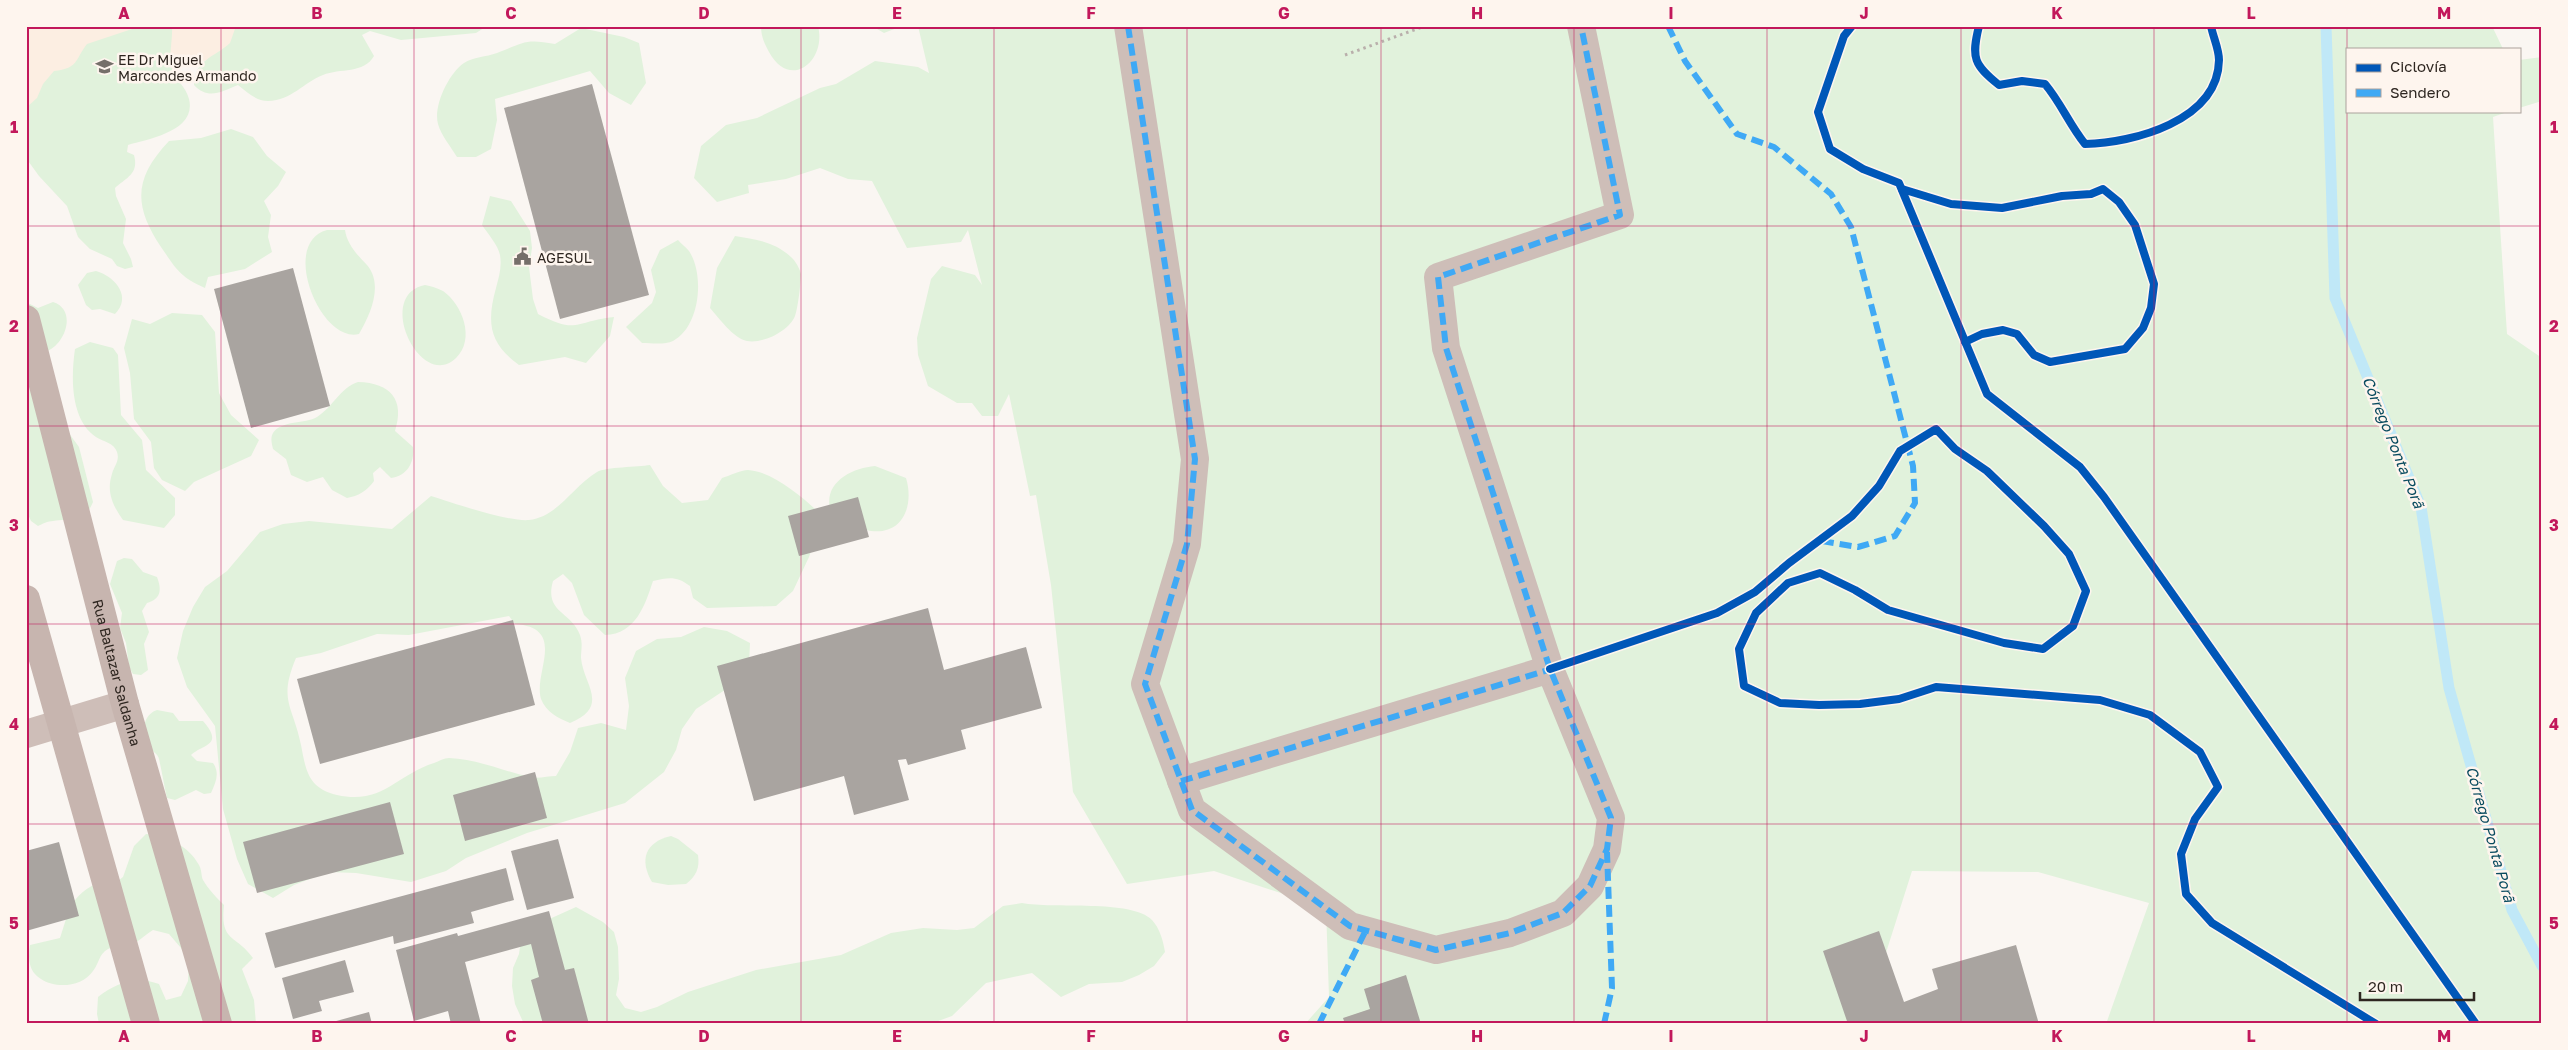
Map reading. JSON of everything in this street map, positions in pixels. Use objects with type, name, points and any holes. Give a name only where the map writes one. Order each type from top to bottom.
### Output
[{"type":"main road","name":"Rua Baltazar Saldanha","points":[[26,319],[125,704],[218,1024]]},
{"type":"main road","points":[[26,599],[63,724],[146,1024]]},
{"type":"street","points":[[1128,26],[1195,459],[1187,544],[1145,684],[1192,810],[1350,926],[1436,950],[1510,933],[1563,913],[1590,886],[1607,849],[1611,818],[1550,669],[1446,348],[1438,277],[1620,216],[1581,26]]},
{"type":"street","points":[[1181,781],[1550,669]]},
{"type":"street","points":[[26,734],[125,704]]},
{"type":"path","points":[[1345,55],[1424,26]]},
{"type":"shaded area","name":"EE Dr Miguel Marcondes Armando","points":[[26,26],[337,26],[26,108]]},
{"type":"green space","points":[[134,26],[172,26],[172,69],[188,95],[190,110],[186,119],[169,132],[128,145],[127,152],[134,155],[135,167],[131,174],[115,188],[116,196],[126,219],[123,243],[133,267],[125,269],[117,266],[112,259],[90,249],[78,237],[67,206],[39,176],[26,158],[26,108],[37,98],[43,84],[54,71],[72,66],[87,44],[132,29]]},
{"type":"green space","points":[[236,26],[487,26],[476,33],[401,40],[370,31],[362,35],[374,56],[364,66],[323,75],[284,98],[264,101],[256,98],[238,85],[220,92],[210,93],[199,90],[194,85],[195,77],[201,64],[230,43]]},
{"type":"green space","points":[[761,26],[818,26],[819,39],[817,50],[812,60],[805,67],[796,70],[787,69],[778,64],[764,42]]},
{"type":"green space","points":[[872,26],[902,26],[884,33]]},
{"type":"green space","points":[[918,26],[2492,26],[2503,48],[2346,48],[2346,112],[2507,112],[2493,117],[2507,334],[2542,358],[2542,1024],[2106,1024],[2149,903],[2038,872],[1912,871],[1869,1006],[1867,1024],[1305,1024],[1329,997],[1326,908],[1214,871],[1127,884],[1073,792],[1051,585],[1036,495],[1030,496],[1009,394],[998,416],[982,416],[972,403],[957,403],[928,386],[918,355],[917,338],[931,279],[942,266],[975,275],[982,285],[968,230],[961,242],[907,248],[872,181],[848,179],[820,168],[786,179],[748,185],[749,193],[717,202],[694,178],[701,146],[726,125],[757,118],[820,88],[836,84],[875,61],[918,67],[929,73]]},
{"type":"green space","points":[[581,28],[624,37],[639,43],[646,83],[631,105],[609,93],[590,71],[495,99],[497,120],[491,149],[476,157],[457,157],[441,132],[437,117],[443,90],[458,68],[471,59],[497,53],[524,42],[537,41],[555,44]]},
{"type":"green space","points":[[2542,57],[2542,101],[2520,108],[2520,60]]},
{"type":"green space","points":[[231,129],[253,137],[267,156],[286,172],[278,186],[264,201],[271,215],[268,237],[272,252],[245,269],[208,277],[205,288],[189,280],[179,272],[161,247],[146,218],[141,192],[149,167],[157,154],[169,141],[201,138]]},
{"type":"green space","points":[[490,196],[511,201],[530,231],[532,248],[529,267],[533,299],[538,314],[561,324],[569,325],[614,317],[610,336],[586,363],[565,357],[519,365],[509,357],[496,341],[491,323],[491,312],[500,272],[500,255],[495,243],[482,225]]},
{"type":"green space","points":[[327,230],[345,230],[350,245],[372,273],[375,291],[371,309],[359,334],[345,333],[331,324],[320,309],[311,291],[306,271],[306,253],[313,239]]},
{"type":"green space","points":[[735,236],[757,240],[785,252],[793,258],[801,274],[797,307],[792,322],[768,338],[753,341],[742,339],[727,327],[710,308],[717,268]]},
{"type":"green space","points":[[678,240],[689,251],[697,273],[697,300],[694,313],[682,334],[673,341],[642,343],[626,327],[652,303],[656,292],[651,270],[660,250]]},
{"type":"green space","points":[[96,271],[110,278],[119,288],[122,301],[120,308],[115,314],[100,309],[92,310],[86,305],[78,285],[87,273]]},
{"type":"green space","points":[[425,285],[441,290],[450,297],[456,304],[464,322],[466,332],[462,350],[456,358],[443,365],[429,362],[417,352],[408,338],[403,321],[403,305],[410,292]]},
{"type":"green space","points":[[26,302],[38,308],[53,302],[61,306],[65,312],[67,320],[63,336],[58,343],[45,352],[60,421],[79,447],[93,502],[86,514],[77,519],[49,522],[38,526],[31,521],[26,510]]},
{"type":"green space","points":[[172,313],[202,315],[215,332],[219,393],[231,415],[259,440],[251,456],[194,482],[185,491],[162,480],[154,468],[151,442],[134,419],[130,373],[124,348],[132,319],[150,324]]},
{"type":"green space","points":[[90,342],[113,348],[118,355],[121,415],[142,440],[146,470],[175,498],[175,515],[164,528],[123,520],[114,504],[110,493],[110,481],[117,461],[116,449],[87,429],[81,420],[74,397],[73,372],[75,349]]},
{"type":"green space","points":[[358,382],[379,386],[393,395],[398,410],[395,431],[413,447],[413,458],[406,471],[397,477],[391,478],[380,467],[373,473],[374,481],[368,488],[359,494],[347,498],[332,490],[323,477],[307,482],[291,475],[286,459],[273,449],[272,437],[273,433],[282,426],[317,417],[341,393]]},
{"type":"green space","points":[[650,465],[663,486],[682,503],[708,500],[722,478],[748,470],[757,471],[775,479],[809,503],[815,509],[817,534],[809,557],[793,591],[776,606],[707,608],[693,598],[690,586],[681,580],[668,578],[653,581],[638,617],[632,624],[624,630],[605,635],[584,615],[572,583],[563,574],[553,581],[552,600],[555,606],[576,627],[580,635],[583,668],[592,694],[592,702],[589,709],[570,723],[549,711],[541,699],[540,688],[545,653],[544,643],[540,634],[531,627],[515,624],[509,616],[409,635],[377,634],[321,653],[296,658],[288,684],[288,694],[307,770],[314,783],[327,792],[353,797],[366,796],[388,787],[421,768],[447,758],[470,761],[520,775],[540,778],[556,776],[570,752],[578,728],[601,723],[626,730],[629,706],[625,678],[636,651],[657,639],[681,637],[704,627],[727,631],[750,643],[749,665],[734,684],[696,709],[682,729],[676,750],[664,772],[625,803],[527,833],[466,858],[446,871],[411,882],[356,873],[328,872],[294,885],[273,898],[248,884],[237,859],[223,809],[215,726],[187,687],[177,658],[183,631],[193,607],[205,587],[227,571],[260,532],[283,524],[309,521],[392,529],[431,496],[495,515],[529,520],[539,518],[557,507],[588,478],[601,470]]},
{"type":"green space","points":[[875,466],[906,478],[908,488],[909,498],[904,516],[892,528],[882,531],[860,528],[830,509],[829,499],[831,491],[842,478],[857,470]]},
{"type":"green space","points":[[124,558],[132,559],[143,572],[157,577],[160,586],[158,596],[147,603],[142,611],[149,632],[144,644],[148,670],[141,675],[133,674],[129,667],[126,643],[120,628],[122,613],[110,584],[117,561]]},
{"type":"green space","points":[[157,710],[173,713],[179,721],[203,721],[209,729],[212,740],[191,755],[197,761],[213,763],[217,778],[211,793],[204,794],[196,790],[175,800],[167,798],[158,757],[146,742],[144,731],[148,716]]},
{"type":"green space","points":[[146,834],[170,840],[189,852],[199,865],[205,883],[224,905],[224,926],[227,932],[253,958],[242,969],[254,1000],[256,1024],[99,1024],[97,1014],[98,997],[120,984],[135,981],[151,982],[159,984],[166,1000],[181,996],[188,981],[189,964],[181,948],[169,934],[153,930],[130,946],[108,949],[102,954],[95,968],[88,976],[76,983],[61,985],[47,982],[37,976],[31,968],[29,959],[30,945],[60,938],[68,913],[75,900],[86,889],[95,884],[110,887],[123,877],[134,846]]},
{"type":"green space","points":[[671,836],[678,839],[698,855],[696,871],[686,884],[668,885],[652,882],[648,874],[645,859],[650,847],[662,839]]},
{"type":"green space","points":[[1022,903],[1110,907],[1142,913],[1152,920],[1157,927],[1165,952],[1154,966],[1139,975],[1122,982],[1089,984],[1061,997],[1032,973],[986,983],[952,1016],[930,1024],[524,1024],[515,1004],[512,986],[513,968],[519,954],[524,918],[545,921],[576,907],[603,922],[614,932],[618,947],[619,979],[616,995],[625,1008],[641,1012],[657,1007],[688,992],[756,970],[841,955],[891,933],[923,928],[957,930],[974,928],[1003,906]]},
{"type":"building","points":[[592,84],[649,295],[560,319],[504,108]]},
{"type":"building","points":[[293,268],[330,406],[251,428],[214,289]]},
{"type":"building","points":[[858,497],[869,537],[799,556],[788,516]]},
{"type":"building","points":[[928,608],[944,670],[1026,647],[1042,708],[961,730],[966,749],[908,765],[906,759],[898,760],[909,800],[854,815],[844,776],[754,801],[717,666]]},
{"type":"building","points":[[513,620],[535,705],[320,764],[297,679]]},
{"type":"building","points":[[535,772],[547,818],[465,841],[453,795]]},
{"type":"building","points":[[390,802],[404,854],[257,893],[243,842]]},
{"type":"building","points":[[558,839],[574,898],[527,910],[511,851]]},
{"type":"building","points":[[59,842],[79,916],[26,931],[26,851]]},
{"type":"building","points":[[506,868],[514,900],[471,912],[474,923],[394,944],[393,936],[275,968],[265,933]]},
{"type":"building","points":[[549,911],[565,970],[574,968],[589,1024],[543,1024],[531,980],[539,977],[531,944],[465,962],[481,1024],[451,1024],[448,1011],[414,1021],[396,950],[457,933],[458,936]]},
{"type":"building","points":[[1879,931],[1904,1002],[1938,989],[1932,969],[2016,945],[2039,1024],[1848,1024],[1823,951]]},
{"type":"building","points":[[345,960],[354,992],[319,1001],[322,1011],[293,1019],[282,978]]},
{"type":"building","points":[[1406,975],[1421,1024],[1345,1024],[1343,1018],[1370,1009],[1364,989]]},
{"type":"building","points":[[369,1012],[372,1024],[329,1024],[329,1023]]},
{"type":"waterway","name":"Córrego Ponta Porã","points":[[2326,26],[2335,298],[2421,507],[2449,688],[2512,910],[2542,966]]},
{"type":"marked path","points":[[1128,26],[1195,459],[1187,544],[1145,684],[1192,810],[1350,926],[1436,950],[1510,933],[1563,913],[1590,886],[1607,849],[1611,818],[1550,669],[1446,348],[1438,277],[1620,215],[1581,26]]},
{"type":"marked path","points":[[1668,26],[1685,61],[1737,134],[1774,147],[1831,194],[1851,227],[1913,466],[1915,503],[1895,536],[1858,547],[1821,541]]},
{"type":"marked path","points":[[1181,781],[1555,668]]},
{"type":"marked path","points":[[1604,1024],[1612,988],[1607,852]]},
{"type":"marked path","points":[[1319,1024],[1365,932]]},
{"type":"cycle path","points":[[1852,26],[1844,36],[1818,112],[1830,149],[1863,169],[1899,183],[1987,394],[2080,467],[2104,497],[2476,1024]]},
{"type":"cycle path","points":[[1979,26],[1975,53],[1984,72],[1999,85],[2022,81],[2045,84],[2085,144],[2104,143],[2148,133],[2170,124],[2189,113],[2204,99],[2215,81],[2219,60],[2211,26]]},
{"type":"cycle path","points":[[1902,189],[1951,204],[2002,208],[2062,196],[2091,194],[2103,189],[2119,202],[2135,225],[2154,284],[2151,308],[2143,328],[2125,349],[2050,362],[2034,355],[2017,334],[2003,330],[1982,334],[1965,342]]},
{"type":"cycle path","points":[[1550,669],[1717,613],[1755,592],[1789,563],[1852,516],[1879,486],[1900,451],[1936,429],[1955,449],[1987,471],[2044,526],[2069,554],[2086,591],[2073,626],[2043,649],[2004,643],[1888,610],[1855,590],[1820,573],[1788,583],[1756,613],[1739,649],[1744,686],[1780,703],[1819,705],[1860,704],[1899,699],[1936,687],[2100,700],[2150,715],[2200,752],[2218,787],[2195,819],[2181,854],[2186,894],[2212,923],[2376,1024]]},
{"type":"place","name":"EE Dr Miguel Marcondes Armando","points":[[104,67]]},
{"type":"place","name":"AGESUL","points":[[523,257]]}]
